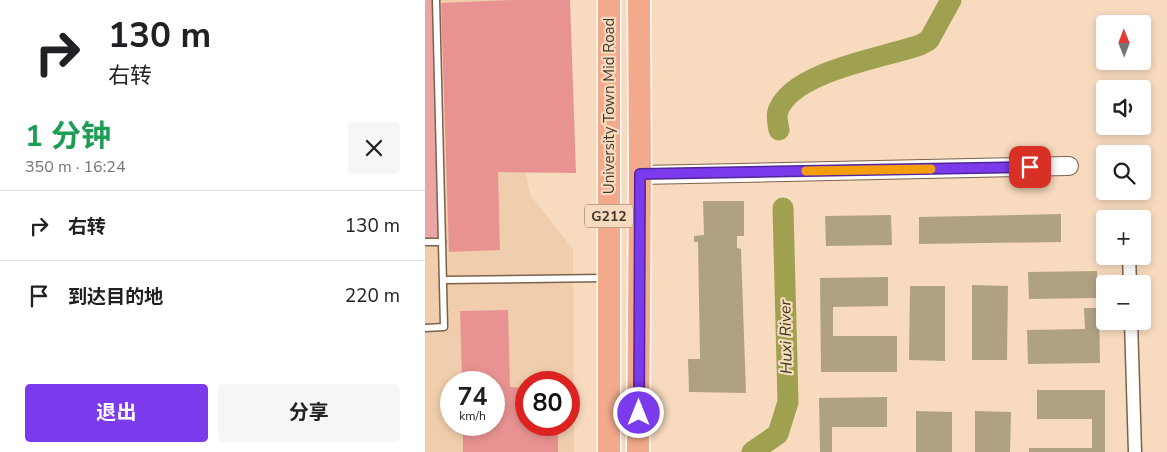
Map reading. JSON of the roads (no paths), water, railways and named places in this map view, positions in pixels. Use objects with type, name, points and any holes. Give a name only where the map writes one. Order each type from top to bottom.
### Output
[{"type":"highway","name":"University Town Mid Road","points":[[609,0],[609,442]]},
{"type":"highway","name":"University Town Mid Road","points":[[639,0],[639,443]]},
{"type":"street","points":[[640,174],[1069,166]]},
{"type":"street","points":[[1131,330],[1135,452]]},
{"type":"lane","points":[[425,328],[444,327],[435,0]]},
{"type":"lane","points":[[425,242],[442,242]]},
{"type":"lane","points":[[444,280],[609,278]]},
{"type":"waterway","name":"Huxi River","points":[[779,130],[778,111],[787,97],[801,86],[819,76],[840,68],[920,45],[929,40],[951,0]]},
{"type":"waterway","name":"Huxi River","points":[[752,452],[778,434],[788,402],[783,208]]}]
